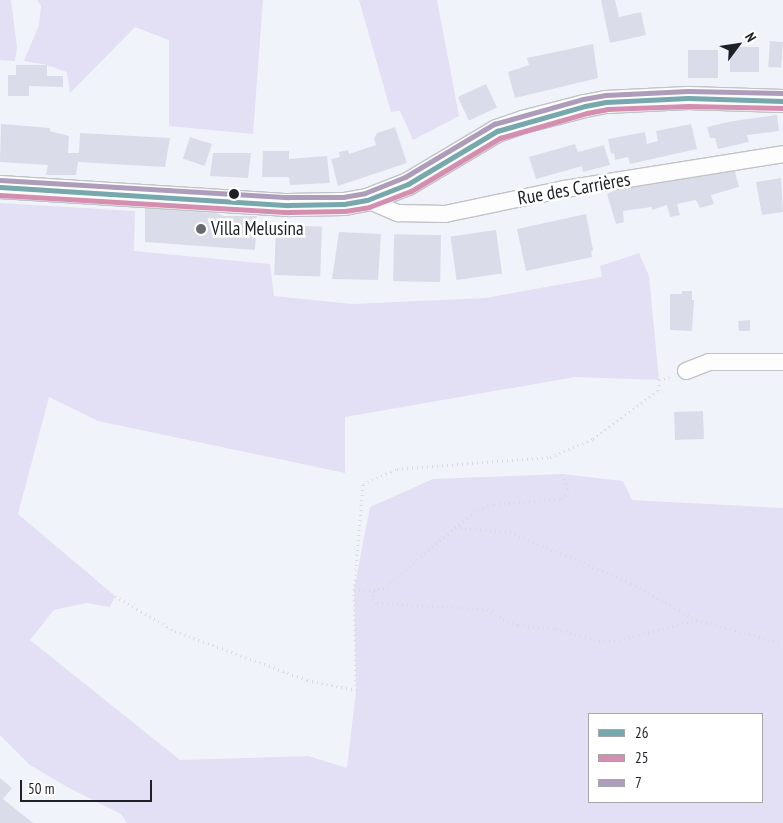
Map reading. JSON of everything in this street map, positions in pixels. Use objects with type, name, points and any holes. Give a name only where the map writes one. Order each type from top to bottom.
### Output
[{"type":"main road","points":[[0,187],[288,205],[344,204],[367,200],[408,184],[497,131],[523,122],[585,106],[606,102],[680,99],[783,101]]},
{"type":"street","name":"Rue des Carrières","points":[[367,200],[398,213],[445,214],[565,189],[783,154]]},
{"type":"street","points":[[686,371],[709,362],[783,362]]},
{"type":"path","points":[[115,596],[175,631],[308,680],[356,690],[354,590],[363,484],[396,469],[550,457],[593,439],[660,390],[659,380]]},
{"type":"path","points":[[354,590],[384,588],[475,511],[493,504],[560,499],[569,492],[562,474]]},
{"type":"path","points":[[455,527],[510,532],[631,583],[696,620],[783,643]]},
{"type":"path","points":[[375,590],[372,598],[378,603],[488,608],[503,619],[518,625],[556,628],[599,641],[619,640],[696,620]]},
{"type":"shaded area","points":[[0,0],[11,0],[17,47],[15,61],[0,60]]},
{"type":"shaded area","points":[[37,0],[263,0],[253,134],[169,126],[169,40],[135,27],[70,93],[67,72],[47,65],[24,61],[39,25],[41,6]]},
{"type":"shaded area","points":[[359,0],[437,0],[459,116],[413,140],[400,111],[391,112]]},
{"type":"shaded area","points":[[0,203],[135,211],[134,251],[270,264],[274,296],[353,304],[485,298],[602,277],[600,266],[639,253],[649,276],[659,380],[575,377],[345,417],[345,473],[98,421],[49,397],[18,514],[115,596],[110,607],[86,603],[54,610],[30,640],[180,760],[308,756],[347,768],[356,690],[354,590],[370,507],[433,479],[562,474],[623,481],[632,500],[783,508],[783,823],[127,823],[121,814],[69,788],[30,765],[0,735]]},
{"type":"building","points":[[601,0],[615,0],[619,17],[641,12],[646,35],[610,43]]},
{"type":"building","points":[[770,41],[783,42],[781,68],[768,67]]},
{"type":"building","points":[[593,44],[598,78],[515,98],[508,72],[529,65],[527,58]]},
{"type":"building","points":[[730,47],[759,47],[759,72],[730,72]]},
{"type":"building","points":[[688,50],[718,50],[718,78],[688,78]]},
{"type":"building","points":[[16,65],[47,65],[47,76],[63,76],[63,87],[29,86],[29,96],[8,96],[8,75],[16,75]]},
{"type":"building","points":[[486,84],[497,108],[469,121],[458,97]]},
{"type":"building","points":[[777,115],[779,131],[747,135],[749,142],[718,149],[715,138],[710,138],[707,127],[733,121]]},
{"type":"building","points":[[1,124],[50,128],[50,131],[69,136],[68,153],[79,153],[80,133],[170,138],[165,167],[78,162],[76,175],[46,175],[48,165],[0,162]]},
{"type":"building","points":[[691,124],[697,149],[630,164],[628,157],[615,160],[614,153],[611,154],[608,139],[645,132],[647,144],[658,141],[656,131]]},
{"type":"building","points":[[395,127],[407,163],[338,186],[331,159],[340,157],[339,152],[348,150],[349,154],[376,145],[374,139],[377,133]]},
{"type":"building","points":[[190,137],[212,144],[205,166],[183,159]]},
{"type":"building","points":[[575,144],[578,152],[604,145],[610,165],[583,172],[582,166],[536,179],[529,157]]},
{"type":"building","points":[[263,151],[289,151],[289,159],[327,156],[330,183],[290,185],[289,177],[262,177]]},
{"type":"building","points":[[213,153],[251,153],[248,178],[210,176]]},
{"type":"building","points":[[734,167],[739,187],[711,195],[714,204],[700,208],[696,200],[677,204],[680,215],[670,217],[667,205],[652,210],[652,207],[623,211],[624,222],[616,224],[607,194],[617,189]]},
{"type":"building","points":[[781,178],[783,212],[762,215],[756,182]]},
{"type":"building","name":"Villa Melusina","points":[[145,208],[216,213],[224,216],[257,216],[255,250],[145,242]]},
{"type":"building","points":[[586,214],[593,250],[591,251],[592,257],[526,271],[517,229]]},
{"type":"building","points":[[276,225],[322,227],[320,277],[274,275]]},
{"type":"building","points":[[496,230],[502,274],[457,280],[450,236]]},
{"type":"building","points":[[339,232],[381,234],[378,280],[332,279]]},
{"type":"building","points":[[394,234],[441,235],[440,282],[393,281]]},
{"type":"building","points":[[682,291],[692,291],[692,300],[694,300],[692,331],[670,330],[670,294],[682,294]]},
{"type":"building","points":[[750,320],[750,331],[739,331],[738,321]]},
{"type":"building","points":[[703,411],[704,439],[675,440],[674,412]]},
{"type":"building","points":[[0,778],[12,788],[3,799],[33,823],[0,823]]},
{"type":"transit line","name":"7","points":[[0,180],[288,197],[343,197],[365,193],[405,177],[494,124],[583,99],[606,95],[688,91],[783,93]]},
{"type":"transit line","name":"26","points":[[0,187],[288,205],[344,204],[367,200],[408,184],[497,131],[585,106],[606,102],[688,98],[783,101]]},
{"type":"transit line","name":"25","points":[[0,195],[288,212],[345,211],[369,207],[411,191],[500,138],[587,113],[607,109],[688,106],[783,108]]},
{"type":"place","name":"Villa Melusina","points":[[201,229]]}]
